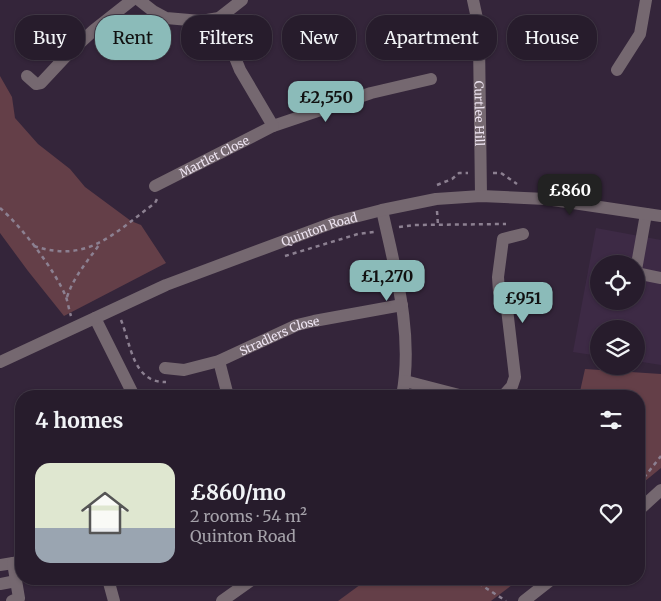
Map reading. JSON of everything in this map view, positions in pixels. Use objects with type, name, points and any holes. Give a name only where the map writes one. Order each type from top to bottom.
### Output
[{"type":"street","points":[[26,76],[36,84],[41,83],[82,41],[132,0]]},
{"type":"street","points":[[139,0],[166,18],[181,19]]},
{"type":"street","points":[[223,15],[242,0]]},
{"type":"street","name":"Curtlee Hill","points":[[473,0],[478,23],[479,42],[481,196]]},
{"type":"street","points":[[617,70],[640,34],[646,0]]},
{"type":"street","points":[[236,60],[273,126]]},
{"type":"street","name":"Martlet Close","points":[[155,186],[273,126],[371,93],[430,79]]},
{"type":"street","name":"Quinton Road","points":[[0,362],[166,285],[335,222],[382,210],[436,199],[481,196],[546,199],[661,216]]},
{"type":"street","points":[[382,210],[402,305],[405,333],[405,381],[403,390]]},
{"type":"street","points":[[639,255],[646,214]]},
{"type":"street","points":[[508,390],[515,377],[507,309],[499,292],[498,277],[503,239],[523,234]]},
{"type":"street","points":[[645,274],[661,278]]},
{"type":"street","name":"Stradlers Close","points":[[165,368],[184,370],[219,361],[297,325],[314,320],[402,305]]},
{"type":"street","points":[[95,318],[131,390]]},
{"type":"street","points":[[219,361],[226,390]]},
{"type":"street","points":[[405,381],[440,390]]},
{"type":"street","points":[[645,505],[661,490]]},
{"type":"street","points":[[11,563],[15,577]]},
{"type":"street","points":[[0,584],[15,580]]},
{"type":"street","points":[[12,601],[19,598],[17,585]]},
{"type":"street","points":[[110,585],[114,601]]},
{"type":"street","points":[[222,601],[245,585]]},
{"type":"street","points":[[524,601],[544,585]]},
{"type":"path","points":[[67,298],[72,283],[79,271],[100,243],[154,204],[158,196],[155,186]]},
{"type":"path","points":[[0,208],[24,232],[58,281],[67,298],[75,327]]},
{"type":"path","points":[[285,256],[358,234],[414,225],[508,224]]},
{"type":"path","points":[[34,246],[46,250],[71,252],[100,243]]},
{"type":"path","points":[[645,476],[661,456]]},
{"type":"path","points":[[481,585],[506,601]]},
{"type":"shaded area","points":[[0,76],[12,97],[15,118],[38,144],[70,169],[85,187],[131,221],[141,225],[166,263],[64,316],[0,233]]},
{"type":"shaded area","points":[[596,228],[661,240],[661,365],[645,362],[645,320],[590,320],[590,355],[573,352],[590,260],[590,310],[645,310],[645,255],[591,255]]},
{"type":"shaded area","points":[[585,369],[590,369],[590,375],[661,374],[661,468],[645,481],[645,390],[580,390]]},
{"type":"shaded area","points":[[360,585],[512,585],[491,601],[338,601]]}]
